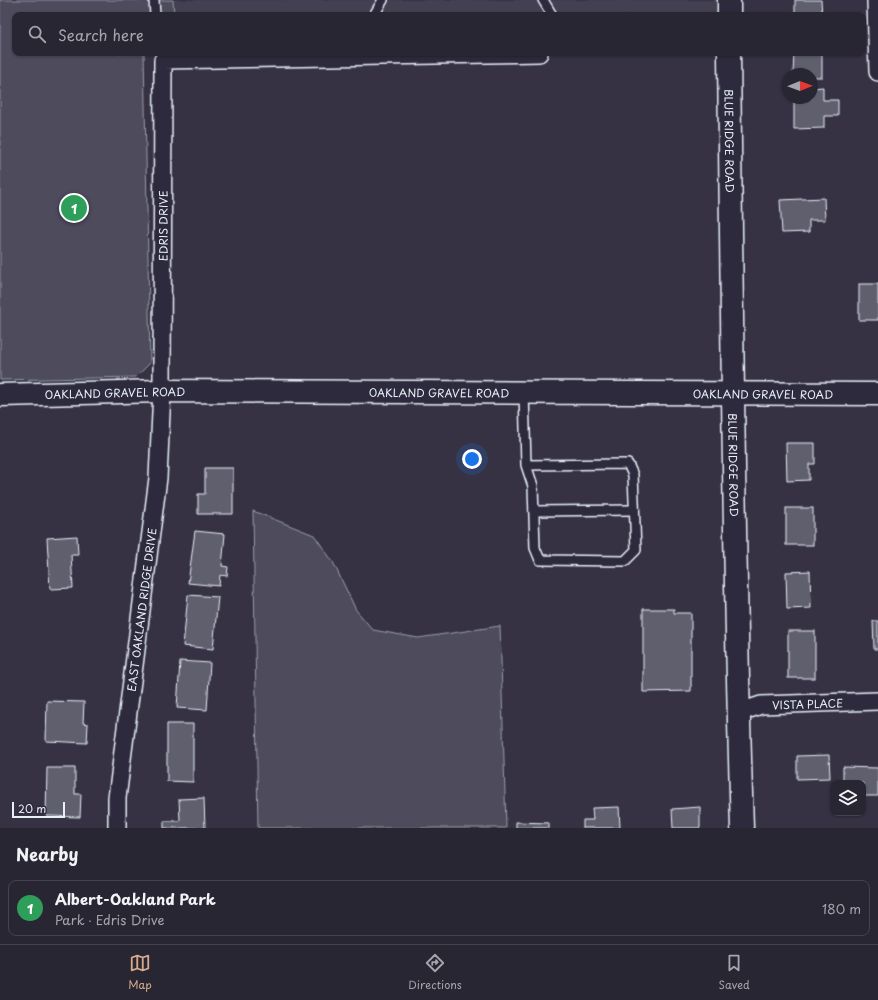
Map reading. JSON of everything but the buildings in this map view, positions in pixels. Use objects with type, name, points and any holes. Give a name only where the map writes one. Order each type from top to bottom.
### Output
[{"type":"street","points":[[729,0],[729,12]]},
{"type":"street","points":[[876,0],[878,72]]},
{"type":"street","points":[[162,57],[262,56]]},
{"type":"street","name":"BLUE RIDGE ROAD","points":[[729,56],[732,393],[738,713],[742,828]]},
{"type":"street","name":"EDRIS DRIVE","points":[[162,57],[162,391]]},
{"type":"street","name":"OAKLAND GRAVEL ROAD","points":[[0,395],[162,391],[878,394]]},
{"type":"street","name":"EAST OAKLAND RIDGE DRIVE","points":[[117,828],[117,798],[158,478],[162,391]]},
{"type":"street","name":"VISTA PLACE","points":[[738,713],[761,705],[878,700]]},
{"type":"lane","points":[[154,0],[155,12]]},
{"type":"lane","points":[[376,12],[383,0]]},
{"type":"lane","points":[[544,0],[550,12]]},
{"type":"lane","points":[[524,392],[526,465],[533,486],[535,548],[540,560],[625,561],[636,550],[633,474],[628,464],[526,465]]},
{"type":"lane","points":[[534,511],[634,510]]},
{"type":"shaded area","points":[[0,0],[173,0],[174,12],[12,12],[12,56],[144,56],[150,363],[136,377],[0,380]]},
{"type":"shaded area","points":[[173,0],[720,0],[721,12],[175,12]]},
{"type":"shaded area","points":[[253,511],[314,535],[333,562],[356,610],[373,630],[418,638],[500,626],[506,828],[258,828]]},
{"type":"place","name":"Albert-Oakland Park","points":[[74,208]]}]
